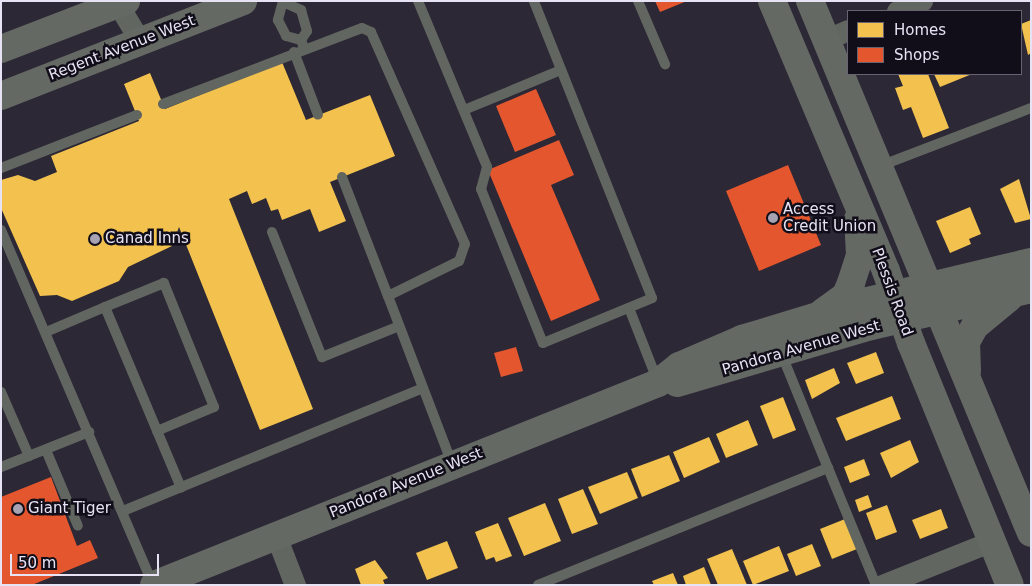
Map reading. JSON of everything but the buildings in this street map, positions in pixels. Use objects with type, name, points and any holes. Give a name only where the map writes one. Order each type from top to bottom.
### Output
[{"type":"main road","name":"Regent Avenue West","points":[[1,96],[243,1]]},
{"type":"main road","name":"Plessis Road","points":[[772,1],[857,202],[1010,585]]},
{"type":"main road","points":[[810,1],[838,34],[847,64]]},
{"type":"main road","points":[[1,50],[120,2]]},
{"type":"main road","points":[[850,75],[878,167],[1031,533]]},
{"type":"main road","points":[[818,316],[846,294],[851,283],[860,255],[857,202]]},
{"type":"main road","name":"Pandora Avenue West","points":[[154,585],[658,383],[679,366],[742,339],[894,294],[1031,262]]},
{"type":"main road","points":[[968,383],[966,342],[975,326],[1024,290]]},
{"type":"main road","name":"Pandora Avenue West","points":[[658,383],[679,383],[871,326],[903,321],[1024,290]]},
{"type":"street","points":[[900,10],[922,1]]},
{"type":"street","points":[[120,2],[140,41]]},
{"type":"street","points":[[276,536],[295,585]]},
{"type":"street","points":[[882,585],[992,541]]},
{"type":"lane","points":[[418,1],[487,167],[482,188],[543,343],[652,298],[534,1]]},
{"type":"lane","points":[[638,1],[664,64]]},
{"type":"lane","points":[[163,104],[294,52],[302,44],[307,30],[300,10],[283,2],[278,20],[286,36],[302,44],[362,28],[371,32],[464,244],[459,261],[388,296]]},
{"type":"lane","points":[[294,52],[318,115]]},
{"type":"lane","points":[[464,110],[561,70]]},
{"type":"lane","points":[[878,167],[1031,108]]},
{"type":"lane","points":[[1,168],[137,114]]},
{"type":"lane","points":[[342,177],[452,464]]},
{"type":"lane","points":[[1,230],[154,585]]},
{"type":"lane","points":[[272,232],[322,358],[399,326]]},
{"type":"lane","points":[[46,332],[164,283],[214,406],[157,432]]},
{"type":"lane","points":[[104,307],[181,488]]},
{"type":"lane","points":[[629,308],[658,383]]},
{"type":"lane","points":[[781,352],[876,585]]},
{"type":"lane","points":[[123,511],[423,388]]},
{"type":"lane","points":[[1,392],[29,456]]},
{"type":"lane","points":[[1,467],[89,432]]},
{"type":"lane","points":[[46,450],[78,526]]},
{"type":"lane","points":[[538,585],[828,468]]},
{"type":"place","name":"Access Credit Union","points":[[773,218]]},
{"type":"place","name":"Canad Inns","points":[[95,239]]},
{"type":"place","name":"Giant Tiger","points":[[18,509]]}]
